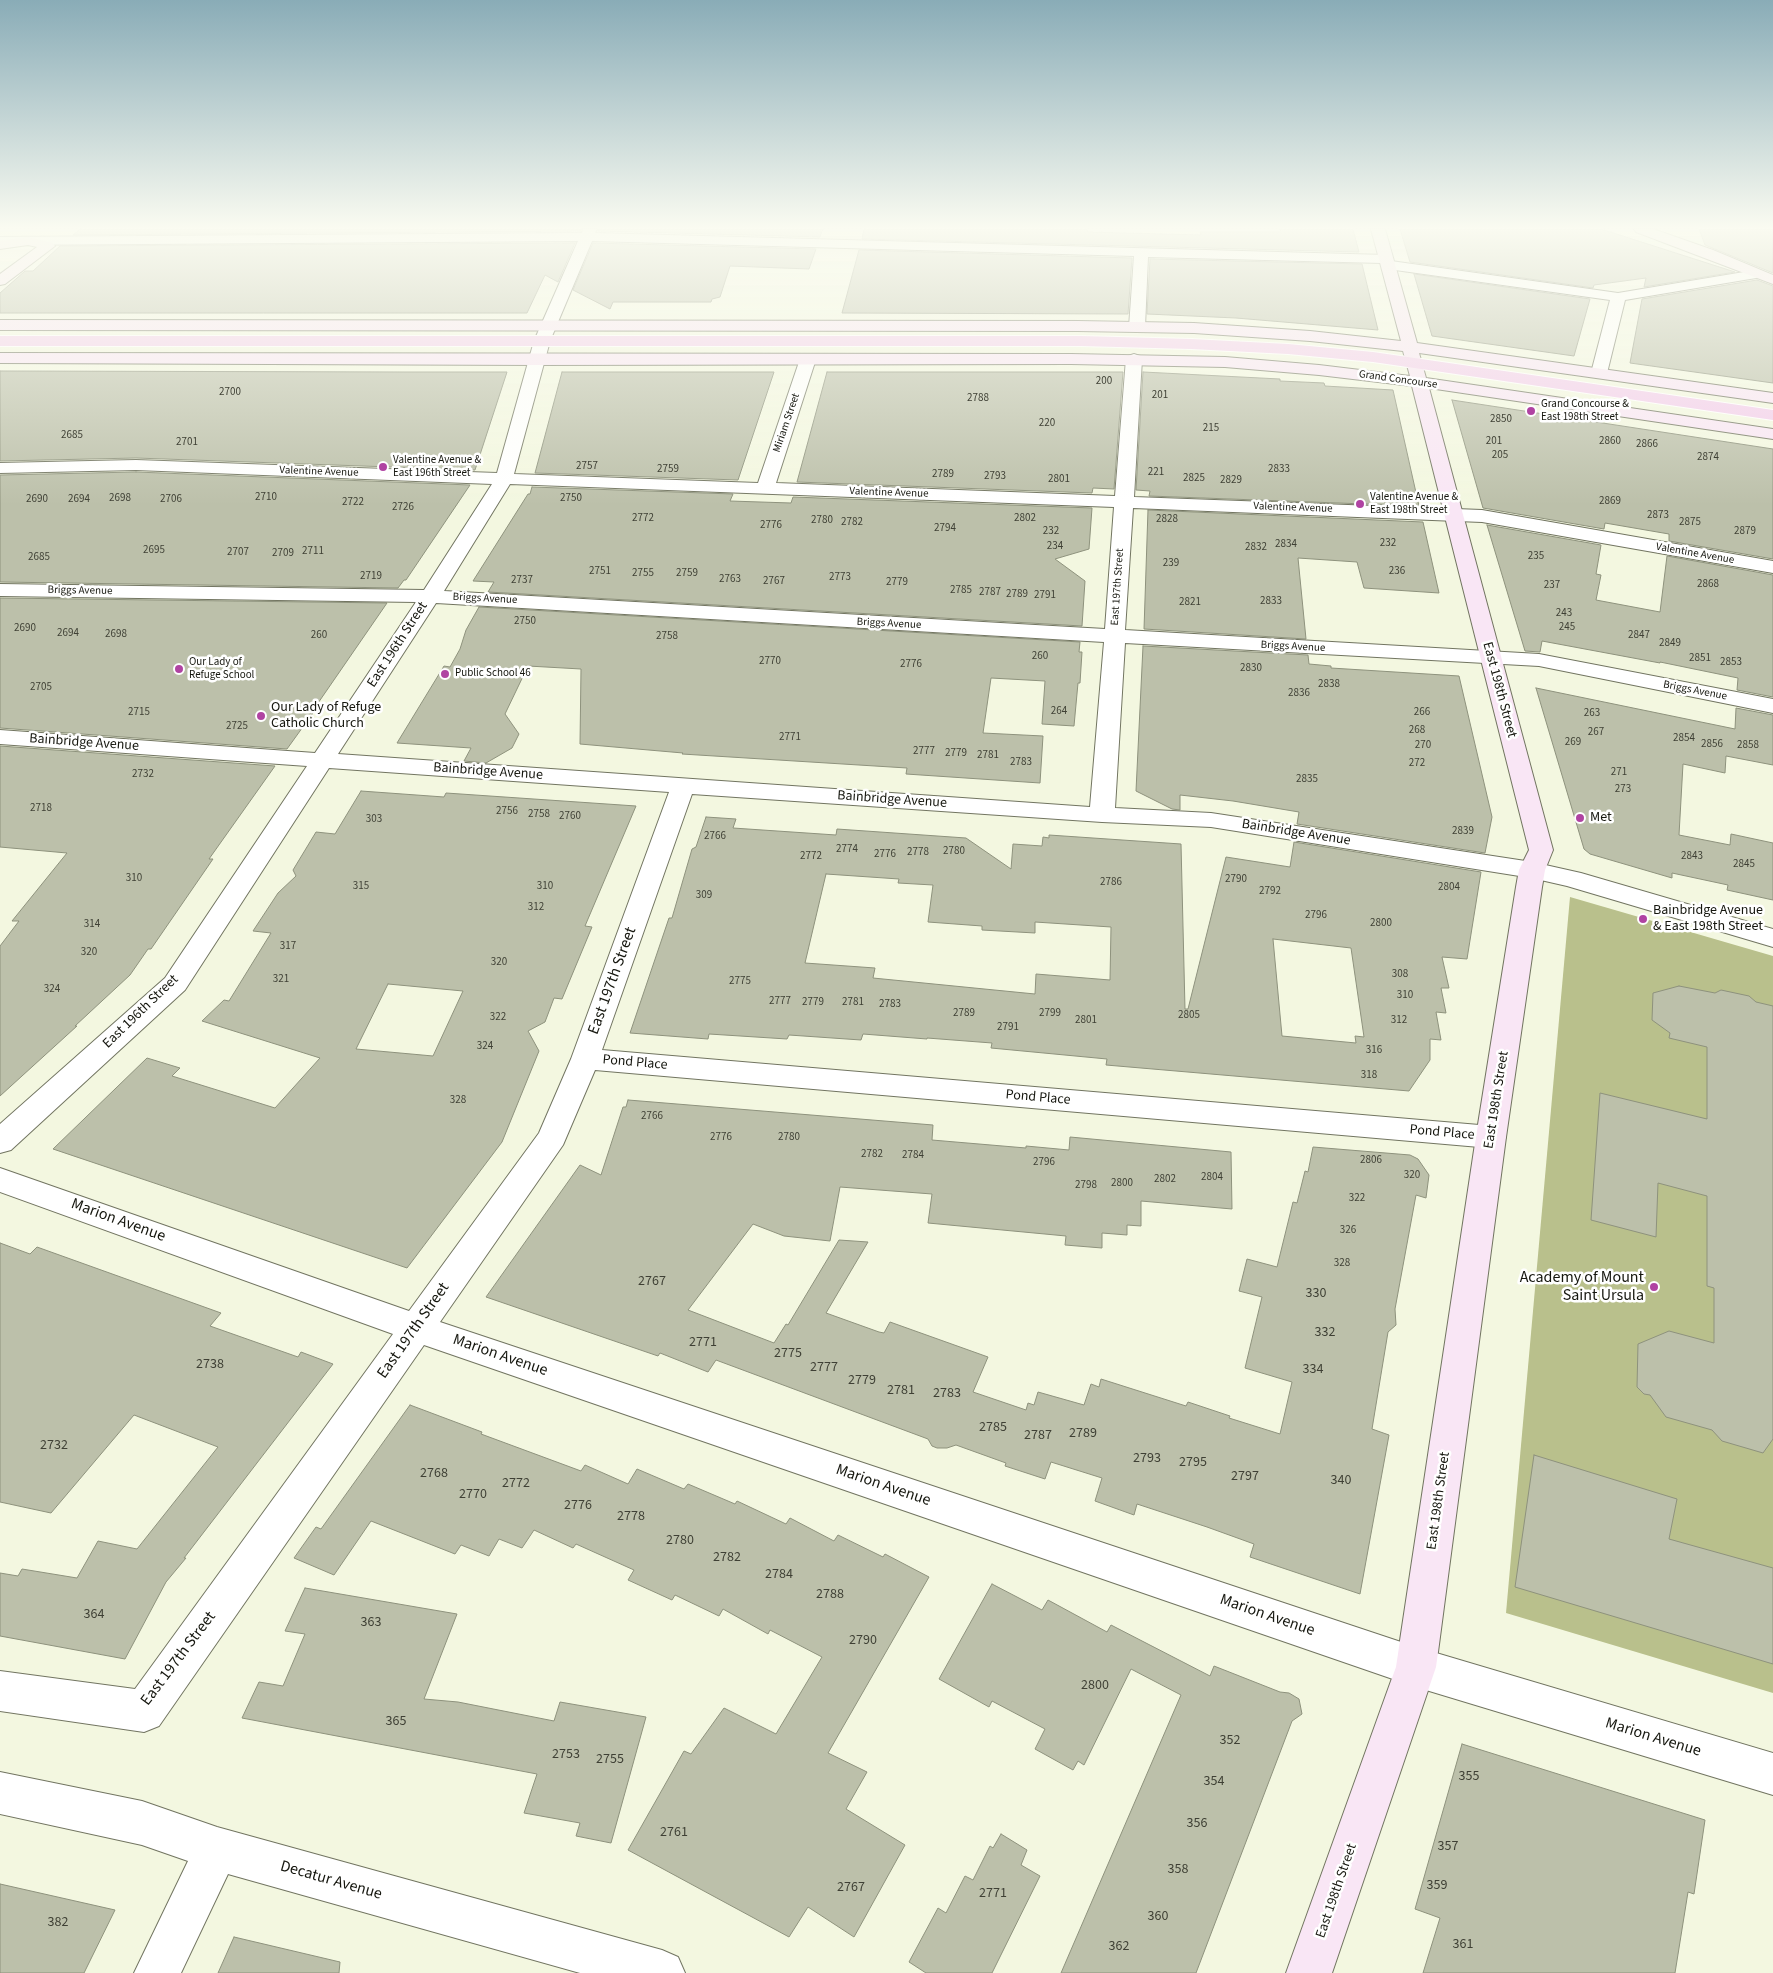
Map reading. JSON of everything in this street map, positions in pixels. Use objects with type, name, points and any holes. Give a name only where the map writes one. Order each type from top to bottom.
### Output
[{"type":"main road","points":[[48,326],[282,340]]},
{"type":"main road","points":[[868,326],[1081,341]]},
{"type":"main road","points":[[0,357],[244,340]]},
{"type":"main road","name":"Grand Concourse","points":[[0,341],[1081,341],[1191,344],[1281,349],[1414,363],[1773,415]]},
{"type":"main road","points":[[902,341],[1071,359]]},
{"type":"main road","points":[[1734,428],[1773,433]]},
{"type":"street","name":"East 196th Street","points":[[0,1142],[175,984],[429,597],[504,479],[542,341],[550,321]]},
{"type":"street","points":[[1137,321],[1137,327]]},
{"type":"street","name":"East 198th Street","points":[[1309,1973],[1416,1667],[1491,1137],[1532,870],[1541,850],[1455,514],[1403,321]]},
{"type":"street","points":[[1599,373],[1612,321]]},
{"type":"street","points":[[0,325],[1137,327],[1266,333],[1410,346],[1773,398]]},
{"type":"street","name":"Grand Concourse","points":[[0,357],[537,360],[1134,359],[1275,366],[1419,382],[1734,428]]},
{"type":"street","name":"Miriam Street","points":[[765,488],[808,359]]},
{"type":"street","name":"East 197th Street","points":[[1102,815],[1134,359]]},
{"type":"street","name":"Valentine Avenue","points":[[0,468],[136,465],[1455,514],[1482,516],[1773,567]]},
{"type":"street","name":"Briggs Avenue","points":[[0,590],[460,596],[684,612],[1539,660],[1773,706]]},
{"type":"street","name":"Bainbridge Avenue","points":[[0,737],[1102,815],[1211,820],[1532,870],[1572,879],[1773,938]]},
{"type":"street","name":"East 197th Street","points":[[0,1691],[144,1711],[552,1137],[585,1059],[684,786]]},
{"type":"street","name":"Pond Place","points":[[585,1059],[1491,1137]]},
{"type":"street","name":"Marion Avenue","points":[[0,1180],[416,1328],[1416,1667],[1773,1774]]},
{"type":"street","name":"Decatur Avenue","points":[[0,1793],[142,1823],[217,1848],[662,1973]]},
{"type":"street","points":[[157,1973],[217,1848]]},
{"type":"green space","name":"Academy of Mount Saint Ursula","points":[[1570,897],[1773,956],[1773,1693],[1506,1613]]},
{"type":"building","points":[[1272,321],[1376,321],[1378,330]]},
{"type":"building","points":[[1428,321],[1584,321],[1574,356],[1432,336]]},
{"type":"building","points":[[1638,321],[1773,321],[1773,383],[1630,363]]},
{"type":"building","points":[[0,371],[507,372],[475,470],[136,458],[0,461]]},
{"type":"building","points":[[562,372],[774,372],[738,480],[535,473]]},
{"type":"building","points":[[827,372],[1123,372],[1114,489],[1093,488],[1092,493],[797,482]]},
{"type":"building","points":[[1143,372],[1280,379],[1280,381],[1324,383],[1325,386],[1393,390],[1419,506],[1149,496],[1150,491],[1136,490]]},
{"type":"building","points":[[1452,400],[1773,449],[1773,559],[1669,541],[1669,534],[1605,523],[1604,529],[1483,508]]},
{"type":"building","points":[[136,472],[470,485],[406,580],[398,588],[0,582],[0,475]]},
{"type":"building","points":[[532,487],[733,494],[730,501],[791,503],[793,497],[1092,508],[1089,549],[1055,559],[1085,581],[1082,626],[488,592],[494,582],[473,581],[528,494],[530,494]]},
{"type":"building","points":[[1148,510],[1423,522],[1439,593],[1364,588],[1357,562],[1298,558],[1306,639],[1144,629]]},
{"type":"building","points":[[1487,525],[1601,545],[1596,574],[1601,575],[1596,600],[1660,612],[1667,556],[1773,575],[1773,697],[1737,690],[1738,678],[1660,662],[1542,641],[1540,652],[1525,651]]},
{"type":"building","points":[[0,598],[387,603],[287,749],[0,728]]},
{"type":"building","points":[[479,607],[1080,642],[1079,652],[1082,652],[1080,683],[1078,683],[1074,726],[1042,724],[1045,681],[991,678],[983,733],[1043,736],[1040,783],[906,774],[907,768],[682,754],[580,744],[581,669],[528,666],[505,714],[519,734],[512,748],[486,763],[464,761],[471,748],[397,743],[444,666],[450,667],[460,649],[466,630]]},
{"type":"building","points":[[1143,646],[1308,655],[1309,664],[1331,666],[1331,668],[1459,676],[1492,817],[1485,853],[1297,824],[1299,812],[1233,801],[1180,795],[1180,810],[1172,809],[1136,791]]},
{"type":"building","points":[[1536,688],[1735,729],[1736,708],[1773,715],[1773,765],[1726,756],[1725,773],[1683,764],[1679,835],[1730,845],[1731,834],[1773,843],[1773,900],[1727,890],[1728,885],[1672,873],[1672,878],[1590,854],[1584,849]]},
{"type":"building","points":[[0,746],[275,766],[209,859],[213,859],[151,949],[148,949],[130,975],[0,1096],[0,946],[19,921],[12,921],[67,853],[0,847]]},
{"type":"building","points":[[361,791],[444,797],[446,793],[636,806],[585,926],[592,927],[562,999],[554,998],[545,1022],[528,1031],[539,1051],[502,1142],[407,1268],[53,1149],[147,1058],[180,1068],[172,1076],[275,1108],[320,1058],[202,1021],[224,1000],[229,1001],[271,933],[253,931],[278,893],[296,876],[293,870],[316,832],[335,834]],"holes":[[[388,984],[463,991],[433,1056],[356,1049]]]},
{"type":"building","points":[[706,817],[736,819],[733,828],[836,835],[837,829],[966,838],[1011,869],[1013,844],[1042,846],[1043,837],[1049,838],[1049,835],[1181,844],[1185,1009],[1188,1009],[1226,857],[1290,867],[1294,842],[1481,872],[1467,959],[1442,957],[1449,988],[1441,988],[1446,1013],[1436,1012],[1441,1040],[1430,1039],[1430,1060],[1409,1091],[1106,1065],[1107,1059],[991,1048],[992,1043],[927,1038],[863,1034],[861,1040],[789,1035],[787,1039],[709,1034],[708,1039],[630,1033],[669,918],[672,918],[692,849],[696,847]],"holes":[[[826,874],[899,879],[898,883],[933,885],[928,922],[982,926],[982,930],[1035,933],[1035,922],[1111,927],[1110,980],[1036,974],[1035,994],[873,978],[875,968],[805,963]],[[1273,939],[1351,948],[1364,1037],[1355,1036],[1356,1043],[1282,1036]]]},
{"type":"building","points":[[1679,986],[1715,993],[1721,990],[1749,996],[1756,1002],[1773,1006],[1773,1439],[1763,1453],[1722,1441],[1712,1430],[1666,1417],[1650,1395],[1644,1394],[1637,1387],[1638,1344],[1669,1331],[1714,1343],[1714,1288],[1707,1286],[1707,1196],[1658,1183],[1656,1237],[1591,1220],[1600,1093],[1707,1119],[1707,1047],[1669,1038],[1670,1033],[1652,1020],[1653,993]]},
{"type":"building","points":[[628,1100],[933,1125],[932,1140],[1069,1150],[1070,1137],[1231,1152],[1232,1209],[1141,1201],[1141,1226],[1127,1225],[1127,1235],[1102,1233],[1102,1248],[1065,1245],[1066,1236],[928,1223],[932,1194],[840,1187],[830,1241],[784,1236],[753,1224],[688,1310],[774,1343],[786,1324],[788,1325],[839,1240],[868,1242],[826,1313],[884,1333],[890,1322],[988,1357],[973,1392],[1026,1410],[1028,1403],[1034,1405],[1038,1392],[1084,1405],[1091,1384],[1099,1387],[1101,1379],[1186,1406],[1188,1402],[1230,1416],[1229,1418],[1280,1434],[1292,1382],[1245,1368],[1262,1297],[1239,1291],[1247,1259],[1277,1267],[1293,1202],[1297,1203],[1305,1171],[1308,1172],[1313,1147],[1410,1155],[1418,1159],[1429,1175],[1426,1198],[1416,1195],[1395,1309],[1396,1325],[1388,1332],[1372,1429],[1389,1435],[1360,1594],[1250,1557],[1254,1544],[1207,1527],[1137,1504],[1134,1515],[1095,1501],[1102,1478],[1051,1462],[1045,1479],[1005,1466],[1006,1463],[956,1445],[947,1448],[937,1448],[932,1446],[928,1439],[716,1360],[708,1372],[660,1353],[658,1356],[486,1297],[580,1165],[601,1175],[623,1107],[626,1107]]},
{"type":"building","points":[[0,1243],[30,1254],[37,1247],[221,1313],[210,1326],[298,1357],[301,1352],[333,1364],[166,1582],[125,1659],[0,1636],[0,1573],[18,1576],[22,1569],[77,1578],[98,1541],[137,1549],[218,1447],[134,1415],[51,1513],[0,1502]]},
{"type":"building","points":[[410,1405],[581,1471],[585,1465],[628,1484],[637,1469],[684,1489],[688,1484],[735,1504],[737,1501],[786,1524],[790,1518],[834,1541],[838,1535],[883,1557],[885,1554],[929,1577],[828,1753],[867,1772],[846,1809],[905,1845],[854,1937],[808,1907],[789,1937],[628,1850],[684,1751],[691,1754],[724,1708],[776,1734],[822,1657],[770,1630],[768,1634],[723,1609],[719,1616],[675,1595],[672,1600],[628,1580],[634,1570],[576,1544],[573,1548],[534,1530],[522,1548],[499,1539],[489,1556],[461,1545],[455,1554],[371,1521],[334,1575],[294,1558],[316,1527],[321,1529]]},
{"type":"building","points":[[1534,1455],[1677,1499],[1669,1539],[1773,1568],[1773,1664],[1515,1587]]},
{"type":"building","points":[[992,1584],[1042,1610],[1048,1600],[1107,1632],[1111,1625],[1210,1676],[1214,1666],[1280,1692],[1289,1693],[1299,1699],[1302,1714],[1292,1721],[1196,1973],[1061,1973],[1181,1695],[1131,1669],[1084,1765],[1078,1761],[1073,1770],[1035,1749],[1045,1729],[992,1701],[989,1707],[939,1679]]},
{"type":"building","points":[[305,1588],[457,1614],[424,1699],[458,1702],[554,1721],[560,1702],[646,1717],[611,1843],[576,1836],[580,1823],[524,1813],[537,1774],[242,1718],[259,1682],[283,1686],[305,1634],[285,1631]]},
{"type":"building","points":[[1462,1744],[1705,1820],[1694,1894],[1688,1892],[1675,1973],[1423,1973],[1440,1918],[1415,1909]]},
{"type":"building","points":[[1001,1834],[1027,1850],[1021,1865],[1040,1876],[992,1973],[926,1973],[909,1962],[938,1908],[946,1913],[965,1876],[973,1880],[990,1846],[993,1848]]},
{"type":"building","points":[[0,1884],[115,1910],[84,1973],[0,1973]]},
{"type":"building","points":[[234,1937],[340,1962],[339,1973],[218,1973]]},
{"type":"place","name":"Grand Concourse & East 198th Street","points":[[1531,411]]},
{"type":"place","name":"Valentine Avenue & East 196th Street","points":[[383,467]]},
{"type":"place","name":"Valentine Avenue & East 198th Street","points":[[1360,504]]},
{"type":"place","name":"Our Lady of Refuge School","points":[[179,669]]},
{"type":"place","name":"Public School 46","points":[[445,674]]},
{"type":"place","name":"Our Lady of Refuge Catholic Church","points":[[261,716]]},
{"type":"place","name":"Met","points":[[1580,818]]},
{"type":"place","name":"Bainbridge Avenue & East 198th Street","points":[[1643,919]]},
{"type":"place","name":"Academy of Mount Saint Ursula","points":[[1654,1287]]}]
